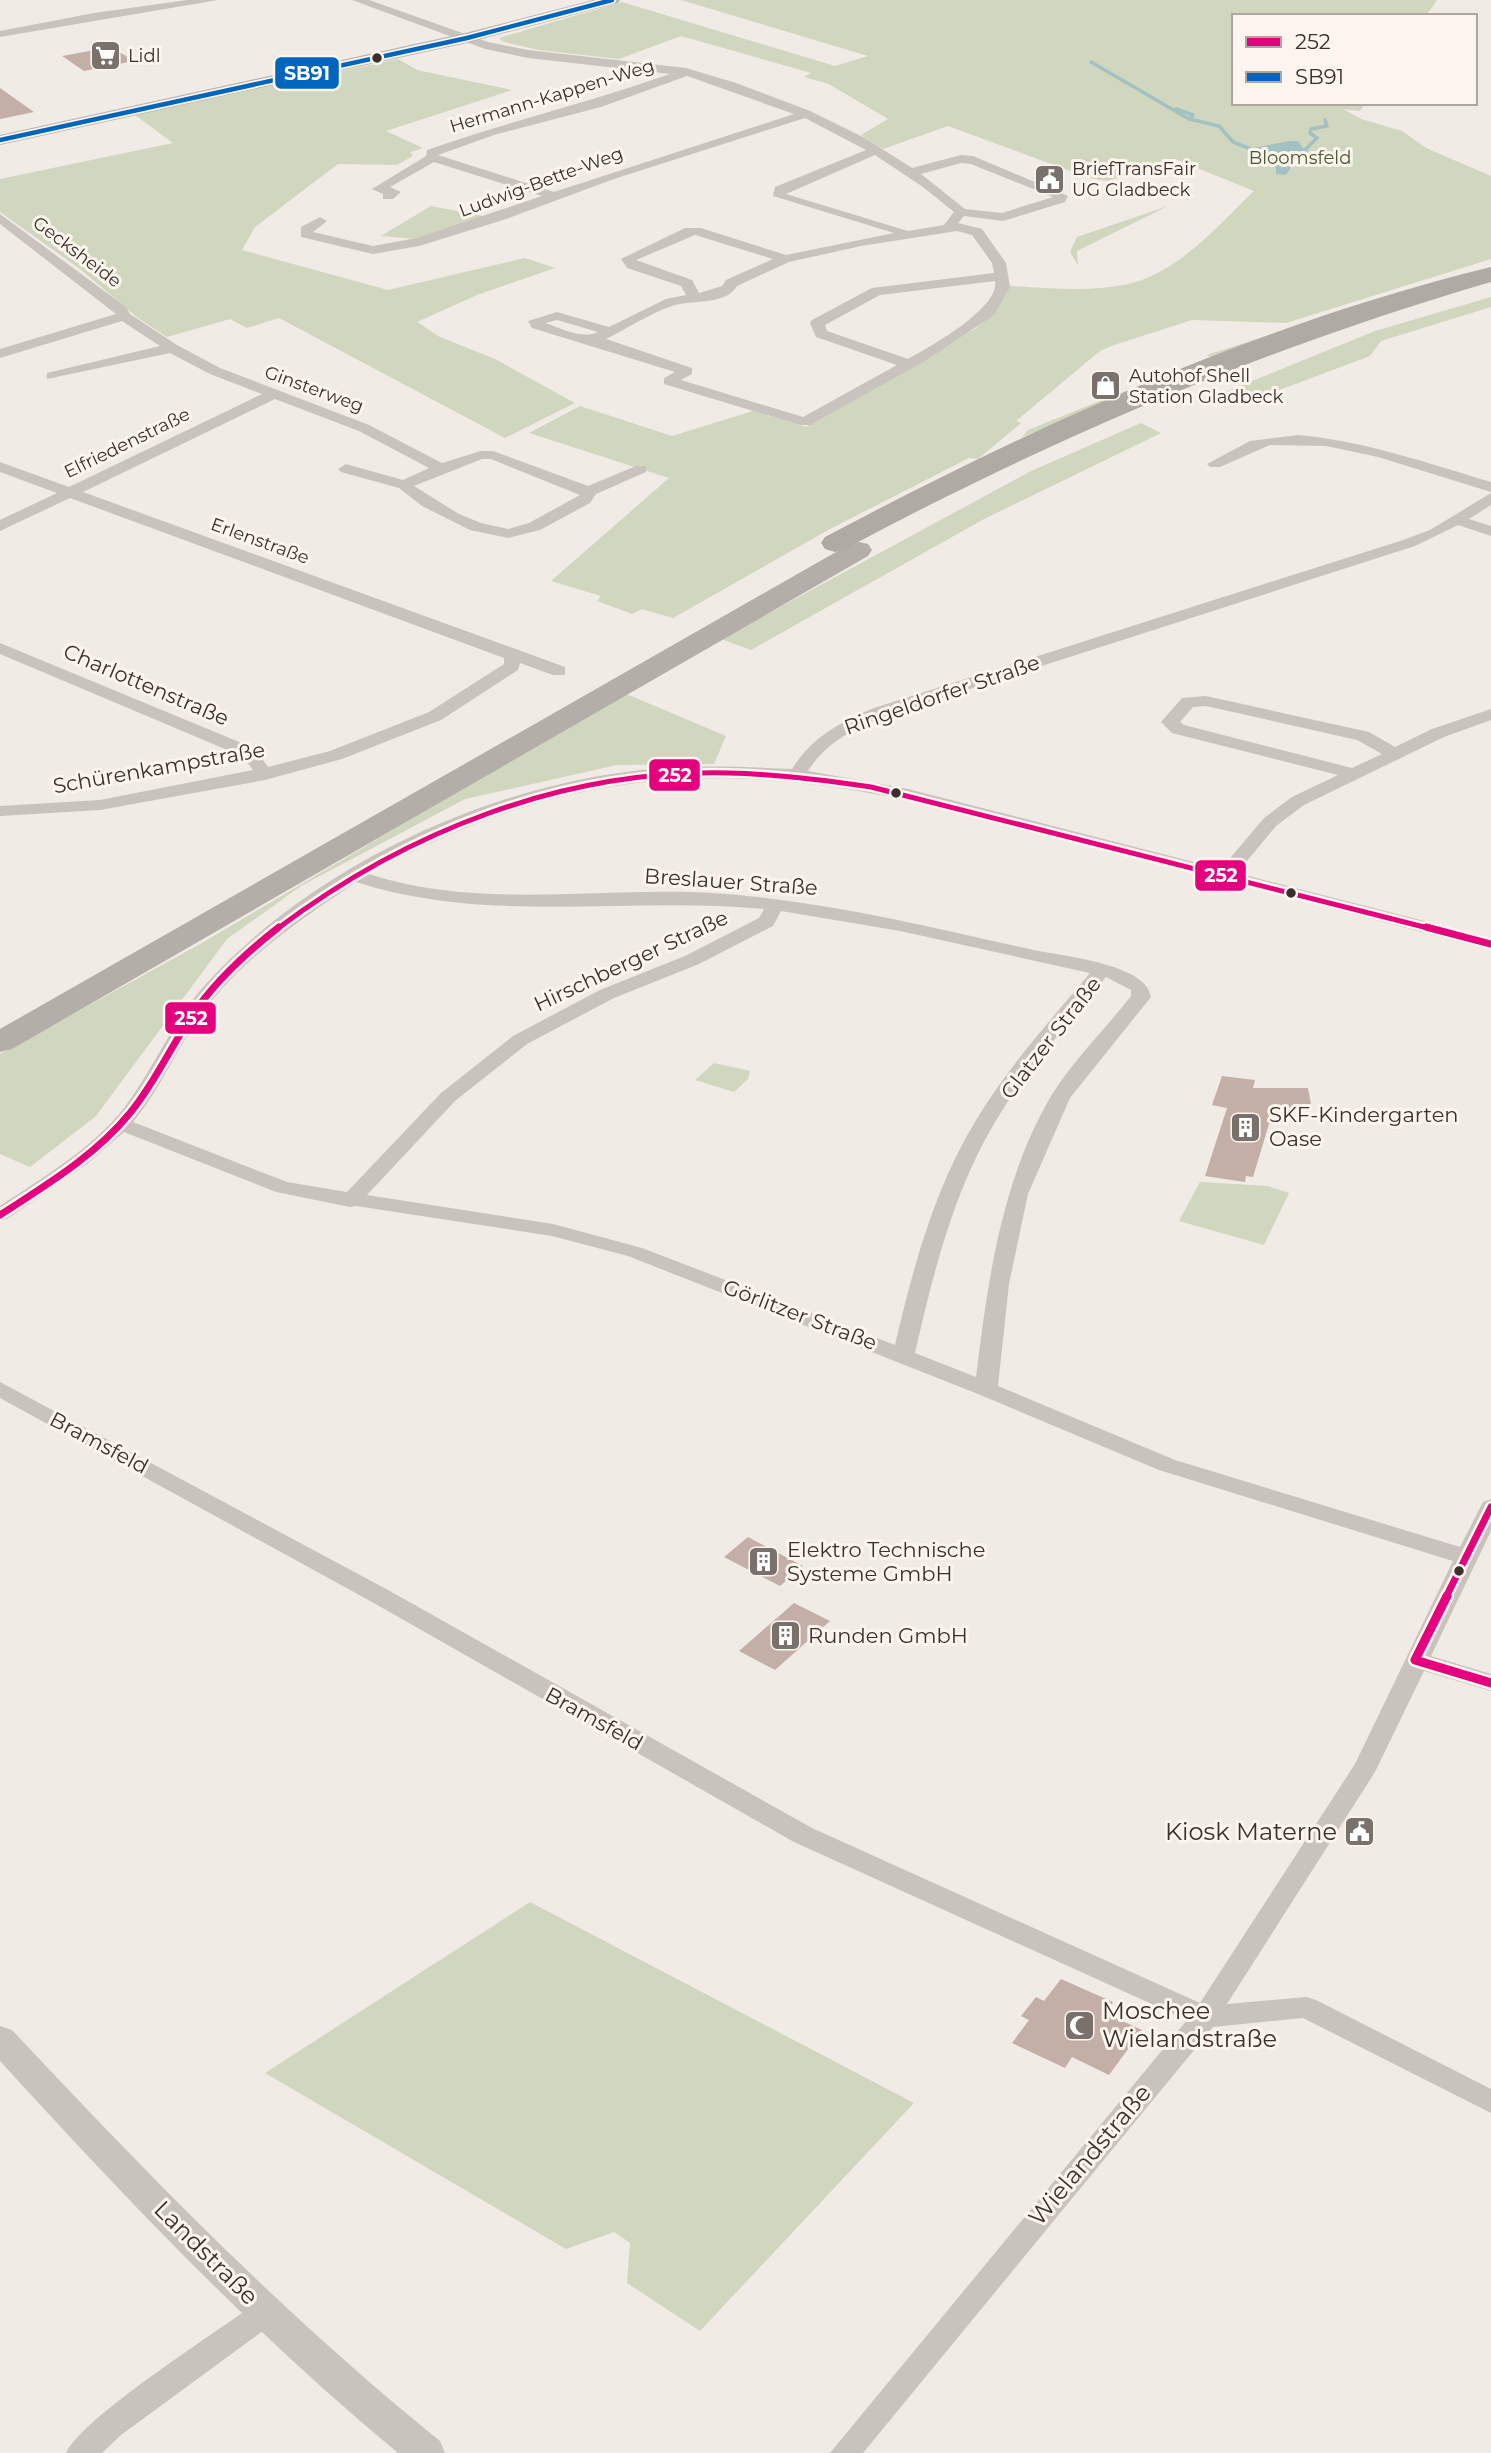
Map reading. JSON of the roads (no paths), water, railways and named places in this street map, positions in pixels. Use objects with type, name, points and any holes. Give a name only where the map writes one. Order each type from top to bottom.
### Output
[{"type":"highway","points":[[0,1042],[971,472],[1166,384],[1385,305],[1491,274]]},
{"type":"highway","points":[[0,1027],[847,546],[1182,393],[1346,332],[1491,287]]},
{"type":"highway","points":[[1263,328],[1301,324],[1385,305]]},
{"type":"highway","points":[[971,472],[987,455],[1024,428]]},
{"type":"main road","points":[[0,129],[460,35],[576,0]]},
{"type":"main road","points":[[0,139],[612,0]]},
{"type":"street","points":[[0,34],[94,16],[212,0]]},
{"type":"street","points":[[358,0],[460,35],[528,54],[686,72],[806,114],[877,150],[912,172],[961,212],[1003,217],[1060,200],[1062,196],[973,160],[961,159],[912,172]]},
{"type":"street","name":"Hermann-Kappen-Weg","points":[[388,196],[395,192],[378,188],[432,156],[438,148],[597,104],[686,72]]},
{"type":"street","name":"Ludwig-Bette-Weg","points":[[320,220],[306,230],[306,234],[373,250],[460,230],[554,196],[806,114]]},
{"type":"street","points":[[877,150],[780,191],[779,196],[909,233]]},
{"type":"street","points":[[432,156],[554,196]]},
{"type":"street","points":[[609,331],[557,316],[535,321],[537,325],[578,338],[594,340],[687,371],[669,380],[806,422],[909,364],[989,312],[1003,287],[999,263],[977,232],[950,225],[961,212]]},
{"type":"street","name":"Gecksheide","points":[[0,218],[121,310],[124,316],[0,354]]},
{"type":"street","points":[[594,340],[671,302],[693,296],[714,295],[728,289],[731,283],[785,259],[909,233],[957,227]]},
{"type":"street","points":[[693,296],[687,283],[632,265],[628,259],[685,232],[696,231],[785,259]]},
{"type":"street","points":[[909,364],[821,334],[817,323],[877,291],[1000,276]]},
{"type":"street","name":"Ginsterweg","points":[[124,316],[172,348],[215,371],[271,395],[365,428],[441,468]]},
{"type":"street","points":[[52,376],[172,348]]},
{"type":"street","name":"Elfriedenstraße","points":[[0,526],[271,395]]},
{"type":"street","points":[[1215,464],[1248,447],[1269,442],[1317,442],[1351,447],[1491,487]]},
{"type":"street","points":[[404,485],[441,468],[481,455],[492,455],[587,492],[641,469]]},
{"type":"street","name":"Erlenstraße","points":[[0,467],[509,658],[559,671]]},
{"type":"street","points":[[346,468],[404,485],[427,502],[490,534],[520,533],[585,500],[587,492]]},
{"type":"street","name":"Ringeldorfer Straße","points":[[797,775],[809,752],[842,727],[880,712],[1409,542],[1458,520],[1491,498]]},
{"type":"street","points":[[1458,520],[1491,531]]},
{"type":"street","name":"Charlottenstraße","points":[[0,648],[238,748],[250,754],[265,775]]},
{"type":"street","name":"Schürenkampstraße","points":[[0,811],[100,805],[265,775],[336,755],[435,716],[509,658]]},
{"type":"street","points":[[1355,774],[1178,729],[1170,722],[1188,702],[1206,701],[1363,736],[1395,754]]},
{"type":"street","points":[[1225,876],[1270,822],[1298,801],[1447,729],[1491,714]]},
{"type":"street","points":[[0,1214],[54,1178],[121,1124],[200,1004],[236,964],[296,914],[353,875],[408,843],[464,818],[519,799],[576,786],[647,775],[722,772],[797,775],[902,794],[1491,944]]},
{"type":"street","name":"Breslauer Straße","points":[[353,875],[384,887],[462,899],[690,898],[776,904],[870,918],[1101,971]]},
{"type":"street","name":"Hirschberger Straße","points":[[349,1201],[448,1097],[520,1040],[607,994],[692,960],[766,922],[776,904]]},
{"type":"street","name":"Glatzer Straße","points":[[903,1356],[920,1285],[943,1209],[974,1141],[1028,1062],[1101,971],[1133,982],[1140,988],[1141,997],[1060,1097],[1018,1194],[998,1284],[986,1389]]},
{"type":"street","name":"Görlitzer Straße","points":[[121,1124],[283,1188],[349,1201],[553,1230],[635,1252],[986,1389],[1167,1465],[1465,1557]]},
{"type":"street","name":"Bramsfeld","points":[[0,1389],[380,1596],[803,1835],[1205,2017]]},
{"type":"street","name":"Wielandstraße","points":[[845,2453],[1205,2017],[1366,1766],[1491,1507]]},
{"type":"street","points":[[1415,1660],[1491,1683]]},
{"type":"street","points":[[1205,2017],[1306,2007],[1491,2102]]},
{"type":"street","name":"Landstraße","points":[[6,2055],[342,2386],[426,2453]]},
{"type":"street","points":[[81,2453],[110,2426],[265,2313]]},
{"type":"water","points":[[1298,141],[1315,156],[1312,160],[1295,161],[1286,175],[1276,174],[1276,168],[1249,149]]},
{"type":"waterway","points":[[1091,62],[1189,119]]},
{"type":"waterway","points":[[1176,109],[1193,115],[1189,119]]},
{"type":"waterway","points":[[1189,119],[1219,126],[1233,142],[1251,149]]},
{"type":"waterway","points":[[1305,150],[1317,138],[1310,133],[1311,129],[1327,126],[1325,120]]},
{"type":"place","name":"Lidl","points":[[105,56]]},
{"type":"place","name":"BriefTransFair UG Gladbeck","points":[[1049,179]]},
{"type":"place","name":"Autohof Shell Station Gladbeck","points":[[1106,386]]},
{"type":"place","name":"SKF-Kindergarten Oase","points":[[1246,1127]]},
{"type":"place","name":"Elektro Technische Systeme GmbH","points":[[764,1562]]},
{"type":"place","name":"Runden GmbH","points":[[785,1636]]},
{"type":"place","name":"Kiosk Materne","points":[[1360,1832]]},
{"type":"place","name":"Moschee Wielandstraße","points":[[1079,2025]]},
{"type":"park label","name":"Bloomsfeld","points":[[1300,158]]}]
